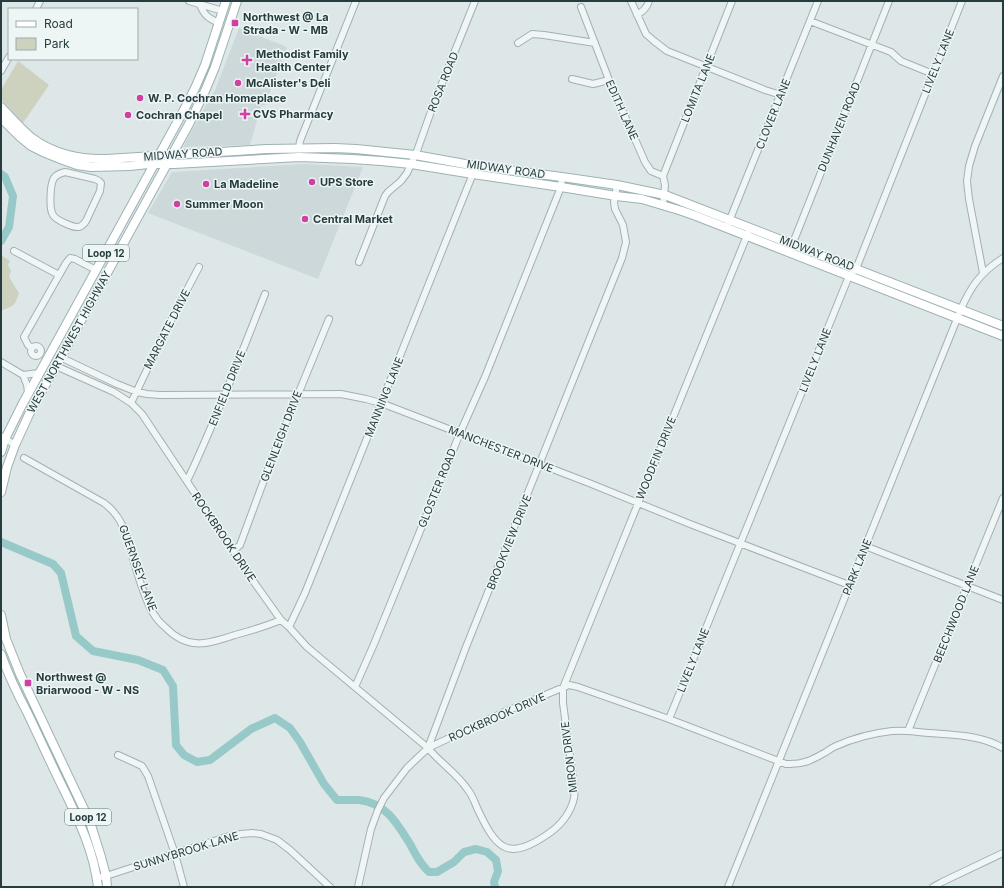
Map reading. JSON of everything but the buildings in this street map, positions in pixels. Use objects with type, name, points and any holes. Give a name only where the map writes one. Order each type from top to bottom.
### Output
[{"type":"main road","name":"WEST NORTHWEST HIGHWAY","points":[[1,452],[3,438],[155,164],[196,86],[205,65],[226,1]]},
{"type":"main road","name":"WEST NORTHWEST HIGHWAY","points":[[1,492],[15,445],[31,410],[198,107],[215,68],[237,1]]},
{"type":"main road","points":[[223,12],[232,15]]},
{"type":"main road","points":[[215,35],[216,44],[211,63],[215,68]]},
{"type":"main road","name":"MIDWAY ROAD","points":[[1,107],[26,133],[37,142],[91,167],[300,157],[352,159],[411,164],[642,199],[792,244],[1003,326]]},
{"type":"main road","name":"MIDWAY ROAD","points":[[1,118],[20,137],[32,146],[63,160],[78,161],[245,150],[299,148],[356,149],[415,155],[476,166],[617,185],[665,195],[728,224]]},
{"type":"main road","points":[[299,148],[300,157]]},
{"type":"main road","points":[[245,150],[245,160]]},
{"type":"main road","points":[[130,166],[142,171],[145,176],[144,184]]},
{"type":"main road","name":"MIDWAY ROAD","points":[[748,231],[789,253],[1003,336]]},
{"type":"main road","points":[[48,357],[60,358]]},
{"type":"main road","points":[[48,357],[56,366]]},
{"type":"main road","name":"Loop 12","points":[[1,615],[6,639],[20,674],[90,822],[98,844],[106,876],[107,887]]},
{"type":"main road","name":"Loop 12","points":[[1,654],[12,682],[83,829],[93,859],[98,887]]},
{"type":"main road","points":[[39,738],[48,733]]},
{"type":"street","points":[[189,1],[223,12]]},
{"type":"street","points":[[299,148],[300,141],[356,1]]},
{"type":"street","name":"ROSA ROAD","points":[[359,262],[385,196],[404,177],[415,155],[475,1]]},
{"type":"street","points":[[631,1],[646,34],[667,50],[765,90],[781,95]]},
{"type":"street","points":[[637,15],[643,11],[648,5],[649,1]]},
{"type":"street","name":"LOMITA LANE","points":[[663,176],[732,1]]},
{"type":"street","name":"CLOVER LANE","points":[[728,224],[818,1]]},
{"type":"street","name":"DUNHAVEN ROAD","points":[[789,253],[889,1]]},
{"type":"street","name":"LIVELY LANE","points":[[669,719],[849,276],[856,269],[962,1]]},
{"type":"street","points":[[200,5],[205,15],[209,19],[219,23]]},
{"type":"street","name":"EDITH LANE","points":[[581,7],[609,80],[645,162],[651,171],[663,176]]},
{"type":"street","points":[[810,21],[891,52],[901,61],[933,74]]},
{"type":"street","points":[[518,43],[532,34],[595,43]]},
{"type":"street","points":[[1,71],[8,59]]},
{"type":"street","points":[[983,273],[968,199],[967,181],[969,166],[975,146],[1003,76]]},
{"type":"street","points":[[572,79],[593,84],[609,80]]},
{"type":"street","points":[[71,173],[72,168],[78,161]]},
{"type":"street","points":[[78,161],[80,169],[78,174]]},
{"type":"street","name":"MANNING LANE","points":[[289,627],[305,593],[476,166]]},
{"type":"street","points":[[62,172],[78,174],[99,181],[101,183],[101,187],[86,221],[80,227],[76,227],[60,220],[52,214],[52,182],[55,176],[62,172]]},
{"type":"street","points":[[663,176],[665,185],[663,205]]},
{"type":"street","name":"GLOSTER ROAD","points":[[356,687],[562,187],[562,177]]},
{"type":"street","name":"BROOKVIEW DRIVE","points":[[358,887],[371,829],[378,810],[384,798],[407,768],[428,748],[466,647],[625,250],[625,232],[615,209],[614,202],[617,185]]},
{"type":"street","name":"WOODFIN DRIVE","points":[[563,688],[748,231]]},
{"type":"street","points":[[14,251],[59,275]]},
{"type":"street","points":[[48,357],[41,353],[38,346],[32,348],[28,345],[24,337],[70,258],[96,270]]},
{"type":"street","name":"PARK LANE","points":[[728,887],[961,310],[970,291],[983,273],[992,264],[1003,258]]},
{"type":"street","name":"MARGATE DRIVE","points":[[137,392],[168,326],[199,268]]},
{"type":"street","name":"ENFIELD DRIVE","points":[[187,481],[225,394],[265,294]]},
{"type":"street","name":"GLENLEIGH DRIVE","points":[[233,550],[240,545],[274,453],[329,319]]},
{"type":"street","points":[[60,358],[137,392],[131,403]]},
{"type":"street","points":[[1,362],[23,375],[28,392]]},
{"type":"street","name":"ROCKBROOK DRIVE","points":[[56,366],[114,392],[131,403],[142,414],[256,586],[281,620],[308,647],[428,748],[502,713],[569,685],[669,719],[786,764],[799,764],[812,760],[835,746],[860,737],[892,731],[962,735],[979,738],[1003,748]]},
{"type":"street","points":[[23,375],[39,373]]},
{"type":"street","name":"MANCHESTER DRIVE","points":[[137,392],[160,395],[341,394],[381,403],[849,585]]},
{"type":"street","points":[[3,438],[15,445]]},
{"type":"street","name":"GUERNSEY LANE","points":[[24,458],[104,503],[116,513],[127,536],[140,582],[151,609],[161,623],[174,635],[190,643],[206,643],[217,641],[281,620]]},
{"type":"street","name":"BEECHWOOD LANE","points":[[908,731],[1003,498]]},
{"type":"street","points":[[865,546],[1003,600]]},
{"type":"street","name":"MIRON DRIVE","points":[[428,748],[435,757],[459,778],[469,791],[485,824],[496,840],[510,849],[518,849],[531,844],[548,834],[562,822],[572,807],[574,798],[574,786],[563,703],[563,688]]},
{"type":"street","points":[[118,755],[142,766],[148,776],[175,854],[184,887]]},
{"type":"street","name":"SUNNYBROOK LANE","points":[[97,878],[226,837],[252,833],[261,834],[277,840],[330,887]]},
{"type":"street","points":[[932,887],[1003,853]]},
{"type":"shaded area","points":[[239,28],[287,47],[265,105],[261,106],[250,145],[184,147],[215,90]]},
{"type":"shaded area","points":[[305,164],[363,167],[318,279],[148,213],[172,172]]},
{"type":"green space","points":[[18,61],[49,85],[23,123],[1,99],[1,90]]},
{"type":"green space","points":[[1,255],[10,261],[8,265],[11,271],[9,277],[19,293],[14,305],[1,311]]},
{"type":"waterway","points":[[1,174],[5,177],[13,196],[9,227],[1,241]]},
{"type":"waterway","points":[[1,542],[53,564],[61,573],[76,636],[93,651],[138,660],[163,670],[173,686],[176,745],[184,755],[197,762],[210,760],[251,729],[275,718],[290,728],[300,742],[324,784],[337,800],[359,800],[377,805],[384,810],[390,815],[405,836],[421,863],[429,872],[437,872],[454,862],[464,852],[476,849],[487,852],[496,860],[498,871],[494,882],[495,887]]},
{"type":"place","name":"Northwest @ La Strada - W - MB","points":[[235,23]]},
{"type":"place","name":"Methodist Family Health Center","points":[[247,60]]},
{"type":"place","name":"McAlister's Deli","points":[[238,83]]},
{"type":"place","name":"W. P. Cochran Homeplace","points":[[140,98]]},
{"type":"place","name":"CVS Pharmacy","points":[[245,114]]},
{"type":"place","name":"Cochran Chapel","points":[[128,115]]},
{"type":"place","name":"UPS Store","points":[[312,182]]},
{"type":"place","name":"La Madeline","points":[[206,184]]},
{"type":"place","name":"Summer Moon","points":[[177,204]]},
{"type":"place","name":"Central Market","points":[[305,219]]},
{"type":"place","name":"Northwest @ Briarwood - W - NS","points":[[28,683]]}]
